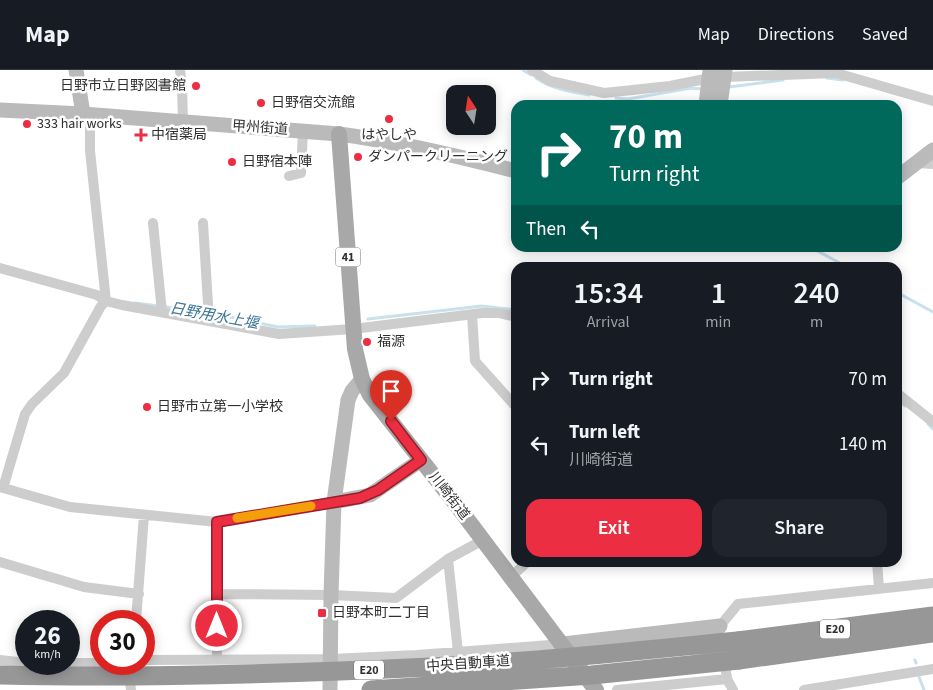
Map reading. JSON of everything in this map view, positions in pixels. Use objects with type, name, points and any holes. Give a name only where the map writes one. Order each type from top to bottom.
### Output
[{"type":"highway","name":"中央自動車道","points":[[371,690],[592,674],[738,651],[933,616]]},
{"type":"highway","name":"中央自動車道","points":[[0,675],[266,674],[431,667],[591,655],[738,651],[933,633]]},
{"type":"main road","name":"川崎街道","points":[[340,134],[353,329],[355,349],[362,379],[370,395],[564,644],[596,690]]},
{"type":"street","points":[[76,70],[87,114],[106,301]]},
{"type":"street","points":[[180,70],[184,122]]},
{"type":"street","points":[[532,70],[550,81],[604,93],[670,86],[718,74],[836,73],[933,100]]},
{"type":"street","points":[[708,100],[718,74]]},
{"type":"street","points":[[718,74],[720,100]]},
{"type":"street","name":"甲州街道","points":[[0,110],[87,114],[340,134],[437,151],[511,170]]},
{"type":"street","points":[[289,176],[301,173],[303,131]]},
{"type":"street","points":[[902,174],[933,150]]},
{"type":"street","points":[[917,163],[933,164]]},
{"type":"street","points":[[153,223],[162,307]]},
{"type":"street","points":[[203,223],[208,315]]},
{"type":"street","points":[[0,269],[97,295],[106,301],[162,307],[208,315],[279,334],[353,329],[482,313],[499,313],[511,316]]},
{"type":"street","points":[[106,301],[101,306],[64,372],[32,404],[26,414],[1,487],[70,507],[217,522],[370,495],[421,460]]},
{"type":"street","points":[[472,315],[475,361],[511,401]]},
{"type":"street","points":[[330,690],[334,502],[348,400],[352,391],[362,379]]},
{"type":"street","points":[[902,397],[933,422]]},
{"type":"street","points":[[137,610],[144,515]]},
{"type":"street","points":[[217,522],[217,659]]},
{"type":"street","points":[[217,594],[331,595],[396,598],[448,559],[483,540]]},
{"type":"street","points":[[448,559],[458,652]]},
{"type":"street","points":[[0,562],[84,587],[139,594]]},
{"type":"street","points":[[511,577],[522,567]]},
{"type":"street","points":[[877,567],[879,588]]},
{"type":"street","points":[[155,660],[331,659],[564,644],[720,626],[738,604],[933,583]]},
{"type":"street","points":[[720,626],[726,679],[733,690]]},
{"type":"street","points":[[0,660],[15,662]]},
{"type":"street","points":[[804,690],[933,669]]},
{"type":"street","points":[[129,675],[130,690]]},
{"type":"street","points":[[617,690],[726,679]]},
{"type":"waterway","points":[[523,70],[531,75]]},
{"type":"waterway","points":[[536,78],[555,87],[589,95]]},
{"type":"waterway","points":[[827,78],[843,80]]},
{"type":"waterway","points":[[729,87],[783,80]]},
{"type":"waterway","points":[[616,98],[628,99],[691,88],[701,89]]},
{"type":"waterway","points":[[819,252],[838,262]]},
{"type":"waterway","points":[[902,295],[933,312]]},
{"type":"waterway","name":"日野用水上堰","points":[[135,303],[206,312],[278,327],[315,326]]},
{"type":"waterway","name":"日野用水上堰","points":[[368,319],[482,306],[511,309]]},
{"type":"waterway","name":"日野用水上堰","points":[[928,424],[933,429]]},
{"type":"waterway","points":[[918,674],[924,690]]},
{"type":"slow traffic","points":[[237,518],[311,506]]},
{"type":"place","name":"日野市立日野図書館","points":[[196,86]]},
{"type":"place","name":"日野宿交流館","points":[[261,103]]},
{"type":"place","name":"はやしや","points":[[389,119]]},
{"type":"place","name":"333 hair works","points":[[27,124]]},
{"type":"place","name":"中宿薬局","points":[[141,135]]},
{"type":"place","name":"ダンパークリーニング","points":[[358,157]]},
{"type":"place","name":"日野宿本陣","points":[[232,162]]},
{"type":"place","name":"福源","points":[[367,342]]},
{"type":"place","name":"日野市立第一小学校","points":[[147,407]]},
{"type":"place","name":"日野本町二丁目","points":[[322,613]]},
{"type":"route","points":[[217,626],[217,522],[370,495],[421,460],[391,421]]}]
